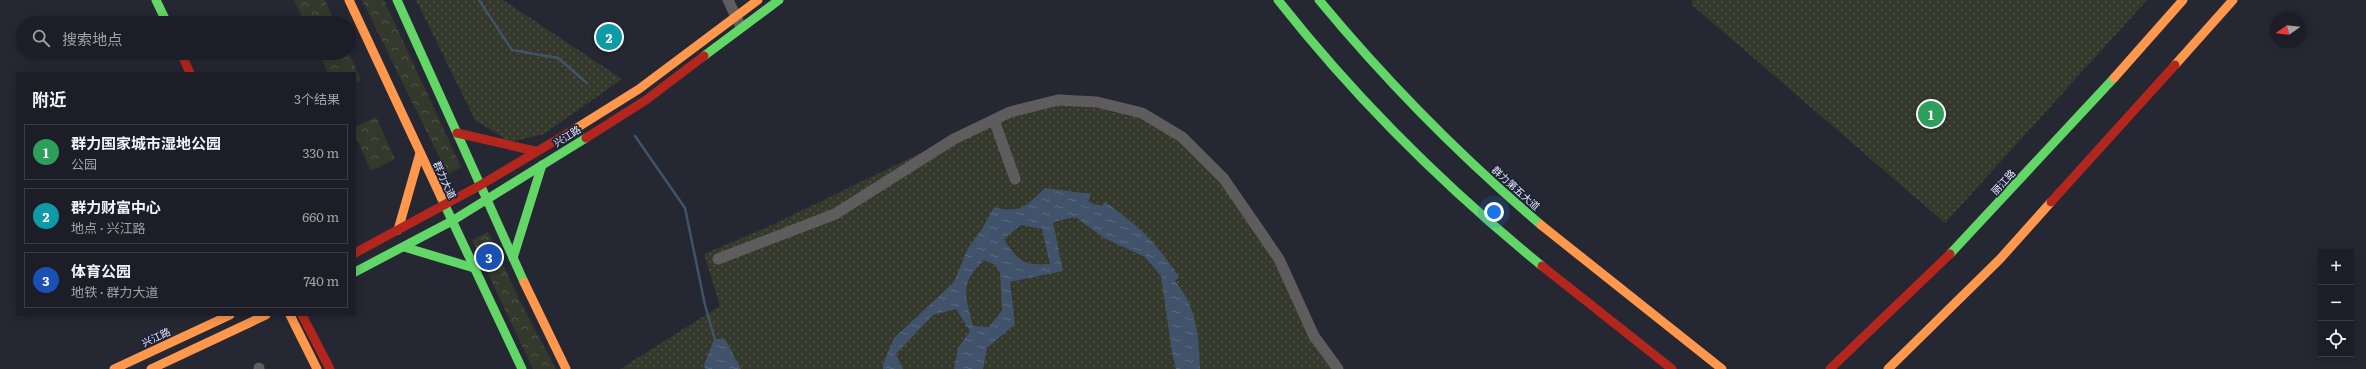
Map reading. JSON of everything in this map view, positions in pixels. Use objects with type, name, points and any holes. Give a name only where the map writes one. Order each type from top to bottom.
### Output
[{"type":"main road","points":[[148,0],[156,16]]},
{"type":"main road","points":[[156,0],[164,16]]},
{"type":"main road","name":"群力大道","points":[[350,0],[444,205],[522,369]]},
{"type":"main road","points":[[397,0],[479,186],[566,369]]},
{"type":"main road","name":"兴江路","points":[[356,252],[479,186],[593,118],[639,89],[758,0]]},
{"type":"main road","name":"兴江路","points":[[356,272],[404,248],[486,200],[646,100],[779,0]]},
{"type":"main road","points":[[1278,0],[1314,47],[1371,110],[1430,169],[1493,225],[1672,369]]},
{"type":"main road","name":"群力第五大道","points":[[1319,0],[1388,83],[1435,131],[1580,259],[1722,369]]},
{"type":"main road","name":"丽江路","points":[[1830,369],[1959,246],[2089,107],[2183,0]]},
{"type":"main road","points":[[1888,369],[2000,259],[2234,0]]},
{"type":"main road","points":[[175,60],[181,72]]},
{"type":"main road","points":[[184,60],[190,72]]},
{"type":"main road","points":[[456,133],[535,152]]},
{"type":"main road","points":[[398,230],[420,153]]},
{"type":"main road","points":[[513,258],[542,165]]},
{"type":"main road","points":[[404,248],[474,268]]},
{"type":"main road","name":"兴江路","points":[[114,369],[228,316]]},
{"type":"main road","points":[[151,369],[264,316]]},
{"type":"main road","points":[[291,316],[318,369]]},
{"type":"main road","points":[[303,316],[330,369]]},
{"type":"street","points":[[728,0],[742,28]]},
{"type":"street","points":[[718,259],[835,214],[954,139],[1010,112],[1058,100],[1097,102],[1142,113],[1182,137],[1224,179],[1279,259],[1314,336],[1338,369]]},
{"type":"street","points":[[994,120],[1014,178]]},
{"type":"green space","points":[[294,0],[325,0],[332,16],[302,16]]},
{"type":"green space","points":[[362,0],[384,0],[461,167],[448,175]]},
{"type":"green space","points":[[416,0],[503,0],[622,79],[544,134],[510,142],[475,120]]},
{"type":"green space","points":[[1692,0],[2147,0],[1945,223],[1692,5]]},
{"type":"green space","points":[[322,60],[352,60],[361,80],[356,82],[356,72],[328,72]]},
{"type":"green space","points":[[1058,94],[1133,105],[1182,133],[1285,265],[1333,369],[620,369],[720,306],[704,254],[772,225],[1009,110]]},
{"type":"green space","points":[[376,117],[395,159],[371,171],[356,137],[356,127]]},
{"type":"green space","points":[[488,232],[518,297],[556,369],[533,369],[472,240]]},
{"type":"water","points":[[1045,188],[1091,194],[1088,202],[1102,206],[1105,202],[1146,235],[1163,254],[1179,277],[1175,281],[1188,301],[1192,312],[1199,345],[1200,369],[1176,369],[1172,353],[1161,276],[1145,257],[1104,238],[1075,217],[1053,222],[1063,271],[1010,282],[1015,324],[987,348],[983,369],[954,369],[958,348],[970,331],[956,309],[933,315],[896,354],[903,369],[883,369],[883,364],[894,338],[954,282],[968,248],[982,229],[994,207],[1011,210],[1017,209],[1028,204]],"holes":[[[1021,225],[1042,229],[1050,264],[1027,263],[1013,252],[1004,239]],[[984,260],[995,265],[1000,273],[1002,310],[989,327],[973,326],[966,297],[967,283]]]},
{"type":"water","points":[[714,339],[725,339],[741,369],[705,369],[704,365]]},
{"type":"waterway","points":[[479,0],[512,50],[558,58],[587,83]]},
{"type":"waterway","points":[[635,136],[685,208],[705,305],[715,340]]},
{"type":"traffic: fast","points":[[156,0],[164,16]]},
{"type":"traffic: fast","points":[[397,0],[524,282]]},
{"type":"traffic: fast","points":[[704,56],[779,0]]},
{"type":"traffic: fast","points":[[1278,0],[1308,37],[1370,107],[1436,173],[1542,266]]},
{"type":"traffic: fast","points":[[1319,0],[1371,60],[1425,117],[1453,145],[1541,225]]},
{"type":"traffic: fast","points":[[1950,254],[2114,78]]},
{"type":"traffic: fast","points":[[356,271],[452,221],[586,138]]},
{"type":"traffic: fast","points":[[513,258],[542,165]]},
{"type":"traffic: fast","points":[[441,197],[522,369]]},
{"type":"traffic: fast","points":[[404,247],[474,268]]},
{"type":"traffic: slow","points":[[349,0],[441,197]]},
{"type":"traffic: slow","points":[[575,129],[639,89],[758,0]]},
{"type":"traffic: slow","points":[[2114,78],[2183,0]]},
{"type":"traffic: slow","points":[[2175,65],[2233,0]]},
{"type":"traffic: slow","points":[[398,230],[420,153]]},
{"type":"traffic: slow","points":[[1888,369],[2000,259],[2051,202]]},
{"type":"traffic: slow","points":[[1541,225],[1722,369]]},
{"type":"traffic: slow","points":[[524,282],[566,369]]},
{"type":"traffic: slow","points":[[114,369],[228,316]]},
{"type":"traffic: slow","points":[[151,369],[264,316]]},
{"type":"traffic: slow","points":[[290,316],[317,369]]},
{"type":"traffic: jam","points":[[586,138],[646,100],[704,56]]},
{"type":"traffic: jam","points":[[184,60],[190,72]]},
{"type":"traffic: jam","points":[[2051,202],[2175,65]]},
{"type":"traffic: jam","points":[[356,252],[479,186],[575,129]]},
{"type":"traffic: jam","points":[[457,133],[535,151]]},
{"type":"traffic: jam","points":[[1830,369],[1950,254]]},
{"type":"traffic: jam","points":[[1542,266],[1672,369]]},
{"type":"traffic: jam","points":[[303,316],[330,369]]},
{"type":"place","name":"群力财富中心","points":[[609,37]]},
{"type":"place","name":"群力国家城市湿地公园","points":[[1931,114]]},
{"type":"place","name":"体育公园","points":[[489,257]]}]
